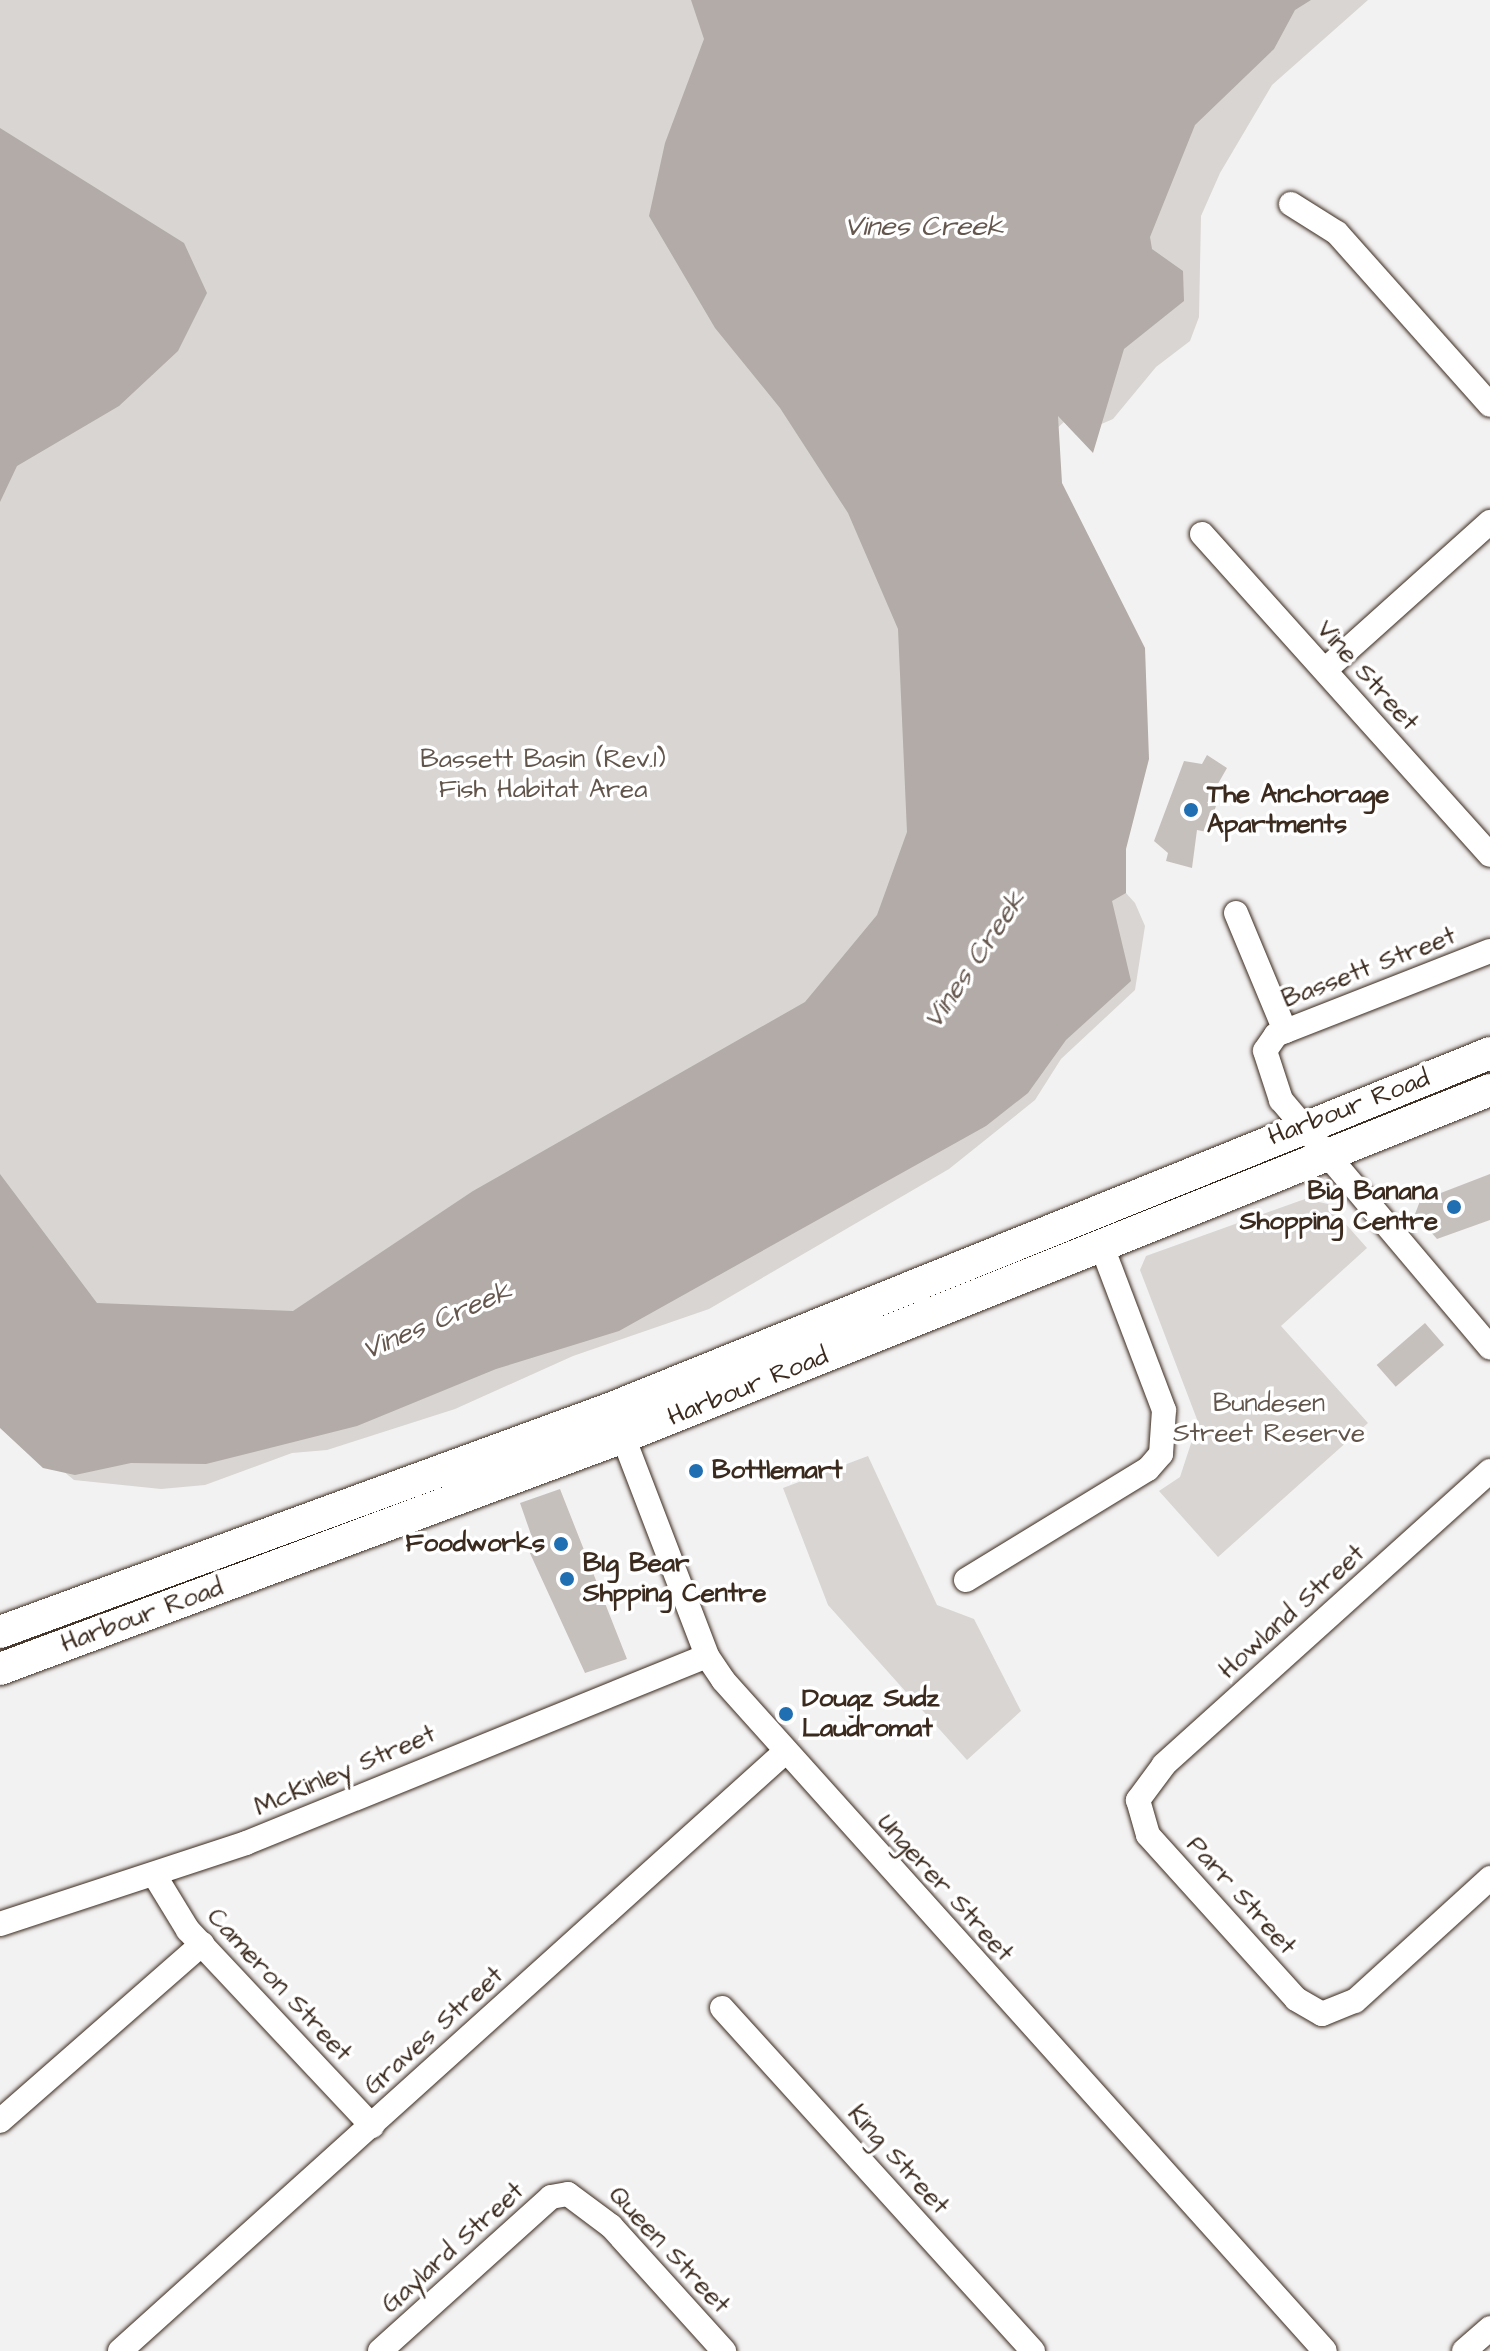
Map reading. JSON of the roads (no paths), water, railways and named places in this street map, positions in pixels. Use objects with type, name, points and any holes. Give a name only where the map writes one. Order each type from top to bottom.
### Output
[{"type":"main road","name":"Harbour Road","points":[[0,1669],[618,1422],[1300,1125],[1490,1053]]},
{"type":"main road","name":"Harbour Road","points":[[0,1632],[618,1422],[1101,1244],[1490,1090]]},
{"type":"street","points":[[1291,204],[1337,233],[1490,405]]},
{"type":"street","points":[[1325,670],[1490,522]]},
{"type":"street","name":"Vine Street","points":[[1202,534],[1490,855]]},
{"type":"street","points":[[1236,913],[1285,1031]]},
{"type":"street","name":"Bassett Street","points":[[1490,951],[1285,1031],[1268,1042],[1265,1061],[1300,1125],[1323,1155],[1490,1347]]},
{"type":"street","points":[[966,1580],[1135,1477],[1161,1454],[1164,1410],[1101,1244]]},
{"type":"street","name":"Ungerer Street","points":[[618,1422],[707,1656],[785,1752],[1325,2351]]},
{"type":"street","name":"Howland Street","points":[[1138,1800],[1164,1765],[1490,1471]]},
{"type":"street","name":"McKinley Street","points":[[0,1924],[155,1876],[707,1656]]},
{"type":"street","name":"Graves Street","points":[[120,2351],[785,1752]]},
{"type":"street","name":"Parr Street","points":[[1138,1800],[1148,1835],[1296,1999],[1322,2014],[1355,2001],[1490,1878]]},
{"type":"street","name":"Cameron Street","points":[[155,1876],[202,1944],[372,2126]]},
{"type":"street","points":[[0,2121],[202,1944]]},
{"type":"street","name":"King Street","points":[[722,2008],[1033,2351]]},
{"type":"street","name":"Gaylard Street","points":[[380,2351],[551,2197],[568,2194]]},
{"type":"street","name":"Queen Street","points":[[568,2194],[611,2226],[724,2351]]},
{"type":"street","points":[[1464,2351],[1490,2328]]},
{"type":"water","name":"Vines Creek","points":[[691,0],[1311,0],[1295,10],[1274,49],[1195,125],[1150,237],[1152,249],[1183,271],[1184,301],[1124,349],[1093,453],[1058,416],[1062,483],[1145,648],[1149,759],[1126,849],[1126,893],[1112,901],[1131,981],[1066,1040],[1028,1093],[986,1126],[619,1331],[496,1369],[357,1426],[206,1464],[131,1463],[75,1475],[43,1468],[0,1428],[0,1174],[97,1303],[293,1311],[473,1191],[805,1002],[877,915],[907,832],[898,629],[848,513],[780,408],[715,328],[649,216],[665,143],[704,39]]},
{"type":"water","points":[[0,128],[184,243],[207,293],[178,351],[119,406],[17,466],[0,502]]},
{"type":"place","name":"The Anchorage Apartments","points":[[1191,810]]},
{"type":"place","name":"Big Banana Shopping Centre","points":[[1454,1207]]},
{"type":"place","name":"Bottlemart","points":[[696,1471]]},
{"type":"place","name":"Foodworks","points":[[561,1544]]},
{"type":"place","name":"BIg Bear Shpping Centre","points":[[567,1579]]},
{"type":"place","name":"Dougz Sudz Laudromat","points":[[786,1714]]},
{"type":"park label","name":"Bassett Basin (Rev.1) Fish Habitat Area","points":[[543,775]]},
{"type":"park label","name":"Bundesen Street Reserve","points":[[1269,1419]]}]
